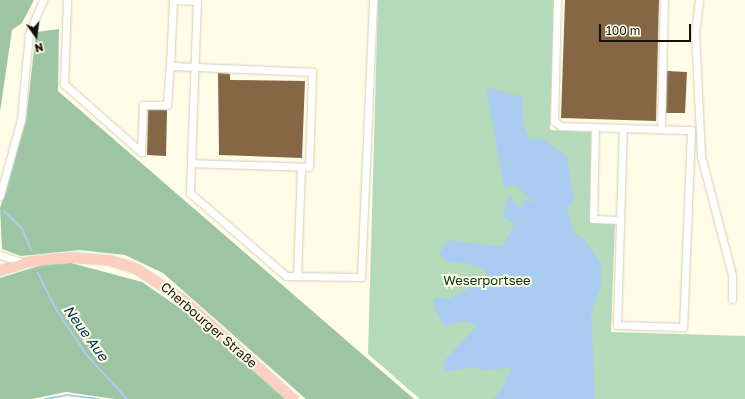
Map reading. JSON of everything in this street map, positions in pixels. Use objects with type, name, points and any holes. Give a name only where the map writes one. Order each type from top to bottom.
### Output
[{"type":"main road","name":"Cherbourger Straße","points":[[0,270],[24,262],[84,257],[110,260],[143,272],[182,299],[293,399]]},
{"type":"street","points":[[0,196],[21,119],[29,33],[43,0]]},
{"type":"street","points":[[67,0],[64,84],[141,152],[143,105],[167,105],[173,0]]},
{"type":"street","points":[[176,0],[197,1],[190,193],[286,276],[361,278],[373,0]]},
{"type":"street","points":[[557,0],[554,121],[561,126],[691,130],[683,327],[616,325],[624,128]]},
{"type":"street","points":[[661,128],[664,0]]},
{"type":"street","points":[[699,0],[695,32],[701,156],[732,275],[732,299]]},
{"type":"street","points":[[170,66],[312,72],[309,167],[191,163]]},
{"type":"street","points":[[595,127],[593,219],[620,220]]},
{"type":"street","points":[[297,276],[301,167]]},
{"type":"street","points":[[0,255],[11,262],[24,262]]},
{"type":"green space","points":[[0,0],[34,0],[22,23],[12,30],[0,112]]},
{"type":"green space","name":"Weserportsee","points":[[378,0],[554,0],[550,130],[591,132],[590,221],[615,223],[611,332],[745,336],[745,399],[420,399],[368,354]]},
{"type":"green space","points":[[59,29],[58,91],[414,399],[306,399],[163,273],[125,255],[80,250],[21,256],[2,249],[0,208],[26,121],[36,32]]},
{"type":"green space","points":[[71,263],[142,282],[193,317],[285,399],[114,399],[66,392],[32,399],[0,399],[0,278],[42,265]]},
{"type":"water","name":"Weserportsee","points":[[486,87],[522,97],[524,125],[530,140],[543,139],[567,156],[574,200],[567,208],[574,233],[585,240],[601,264],[601,286],[591,313],[595,399],[493,399],[502,389],[511,368],[484,370],[472,367],[446,372],[443,362],[477,326],[464,321],[445,326],[435,310],[434,298],[450,298],[479,283],[487,271],[469,264],[445,261],[439,254],[448,240],[502,247],[515,223],[502,217],[510,194],[515,204],[525,209],[520,198],[534,203],[515,185],[504,188]]},
{"type":"building","points":[[565,0],[659,0],[656,121],[561,118]]},
{"type":"building","points":[[667,71],[687,72],[685,113],[666,113]]},
{"type":"building","points":[[218,73],[230,74],[230,80],[305,81],[302,158],[219,155]]},
{"type":"building","points":[[148,110],[167,110],[166,156],[147,155]]},
{"type":"waterway","name":"Neue Aue","points":[[4,211],[23,230],[31,251]]},
{"type":"waterway","name":"Neue Aue","points":[[38,273],[57,311],[86,354],[127,399]]},
{"type":"waterway","points":[[45,399],[67,395],[99,399]]}]
